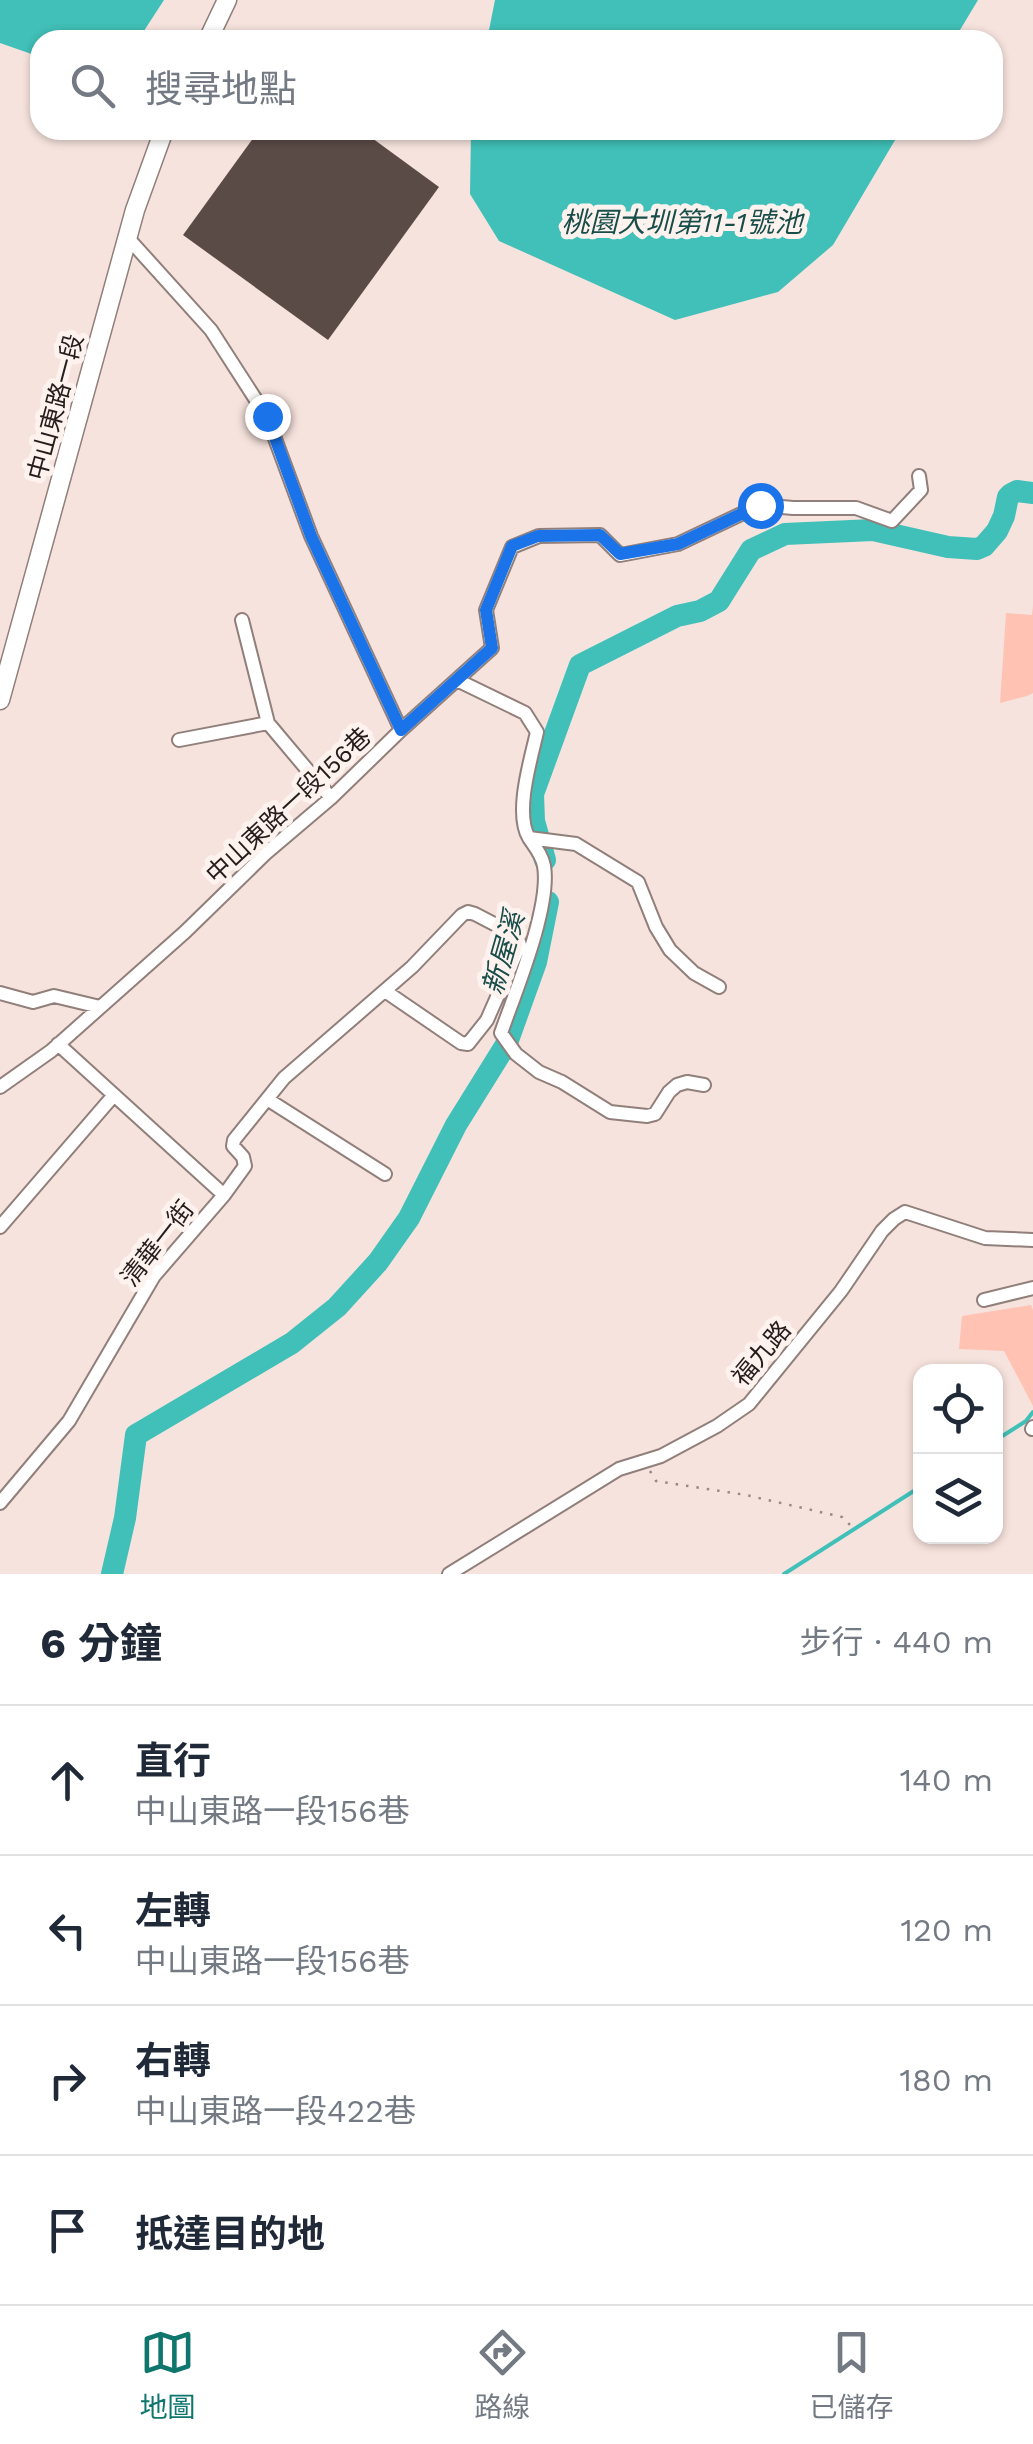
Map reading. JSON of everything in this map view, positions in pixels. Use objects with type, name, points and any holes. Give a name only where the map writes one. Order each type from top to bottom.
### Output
[{"type":"main road","points":[[213,30],[227,0]]},
{"type":"main road","name":"中山東路一段","points":[[2,687],[127,237],[160,140]]},
{"type":"street","points":[[127,237],[211,330],[267,416],[311,536],[401,730]]},
{"type":"street","name":"中山東路一段156巷","points":[[0,1087],[100,1008],[492,648],[486,610],[512,546],[538,536],[600,535],[620,554],[678,544],[760,505],[856,508],[892,521],[921,490],[919,476]]},
{"type":"street","points":[[242,620],[268,723],[332,798]]},
{"type":"street","points":[[457,680],[525,713],[538,732],[524,790],[524,831],[534,839],[543,864],[542,902],[501,1033],[516,1054],[539,1072],[610,1112],[655,1114],[677,1085],[704,1085]]},
{"type":"street","points":[[179,740],[268,723]]},
{"type":"street","points":[[534,839],[576,844],[638,882],[656,928],[670,950],[694,972],[719,987]]},
{"type":"street","points":[[224,1195],[245,1166],[233,1146],[234,1140],[284,1078],[412,967],[462,915],[468,912],[520,940],[487,1020],[468,1044],[385,991]]},
{"type":"street","points":[[0,993],[33,1002],[54,996],[100,1008]]},
{"type":"street","name":"清華一街","points":[[0,1503],[68,1421],[154,1276],[224,1195],[58,1044]]},
{"type":"street","points":[[0,1227],[114,1096]]},
{"type":"street","points":[[268,1099],[385,1174]]},
{"type":"street","name":"福九路","points":[[449,1574],[619,1470],[661,1456],[749,1404],[841,1291],[882,1232],[905,1212],[984,1238],[1033,1240]]},
{"type":"street","points":[[984,1300],[1033,1288]]},
{"type":"path","points":[[644,1460],[656,1481],[842,1517],[851,1526]]},
{"type":"shaded area","points":[[1033,605],[1033,693],[1000,703],[1006,613],[1032,615]]},
{"type":"shaded area","points":[[1031,1305],[1033,1406],[1004,1351],[959,1349],[962,1316]]},
{"type":"water","points":[[0,0],[164,0],[144,30],[30,30],[30,54],[0,43]]},
{"type":"water","points":[[495,0],[978,0],[960,30],[489,30]]},
{"type":"water","name":"桃園大圳第11-1號池","points":[[471,140],[895,140],[833,245],[778,292],[675,320],[499,241],[470,194]]},
{"type":"building","points":[[252,140],[375,140],[439,187],[328,340],[183,235]]},
{"type":"waterway","name":"新屋溪","points":[[545,860],[534,821],[533,794],[580,665],[677,616],[700,611],[719,601],[751,550],[785,534],[873,530],[948,547],[977,549],[997,531],[1008,497],[1017,491],[1033,493]]},
{"type":"waterway","name":"新屋溪","points":[[112,1574],[125,1518],[136,1435],[292,1343],[337,1307],[378,1262],[409,1218],[456,1125],[507,1043],[536,962],[548,902]]},
{"type":"waterway","points":[[1003,1436],[1033,1412]]},
{"type":"waterway","points":[[784,1574],[913,1491]]},
{"type":"route","points":[[267,416],[311,536],[401,730],[492,648],[486,610],[512,546],[538,536],[600,535],[620,554],[678,544],[760,505]]}]
